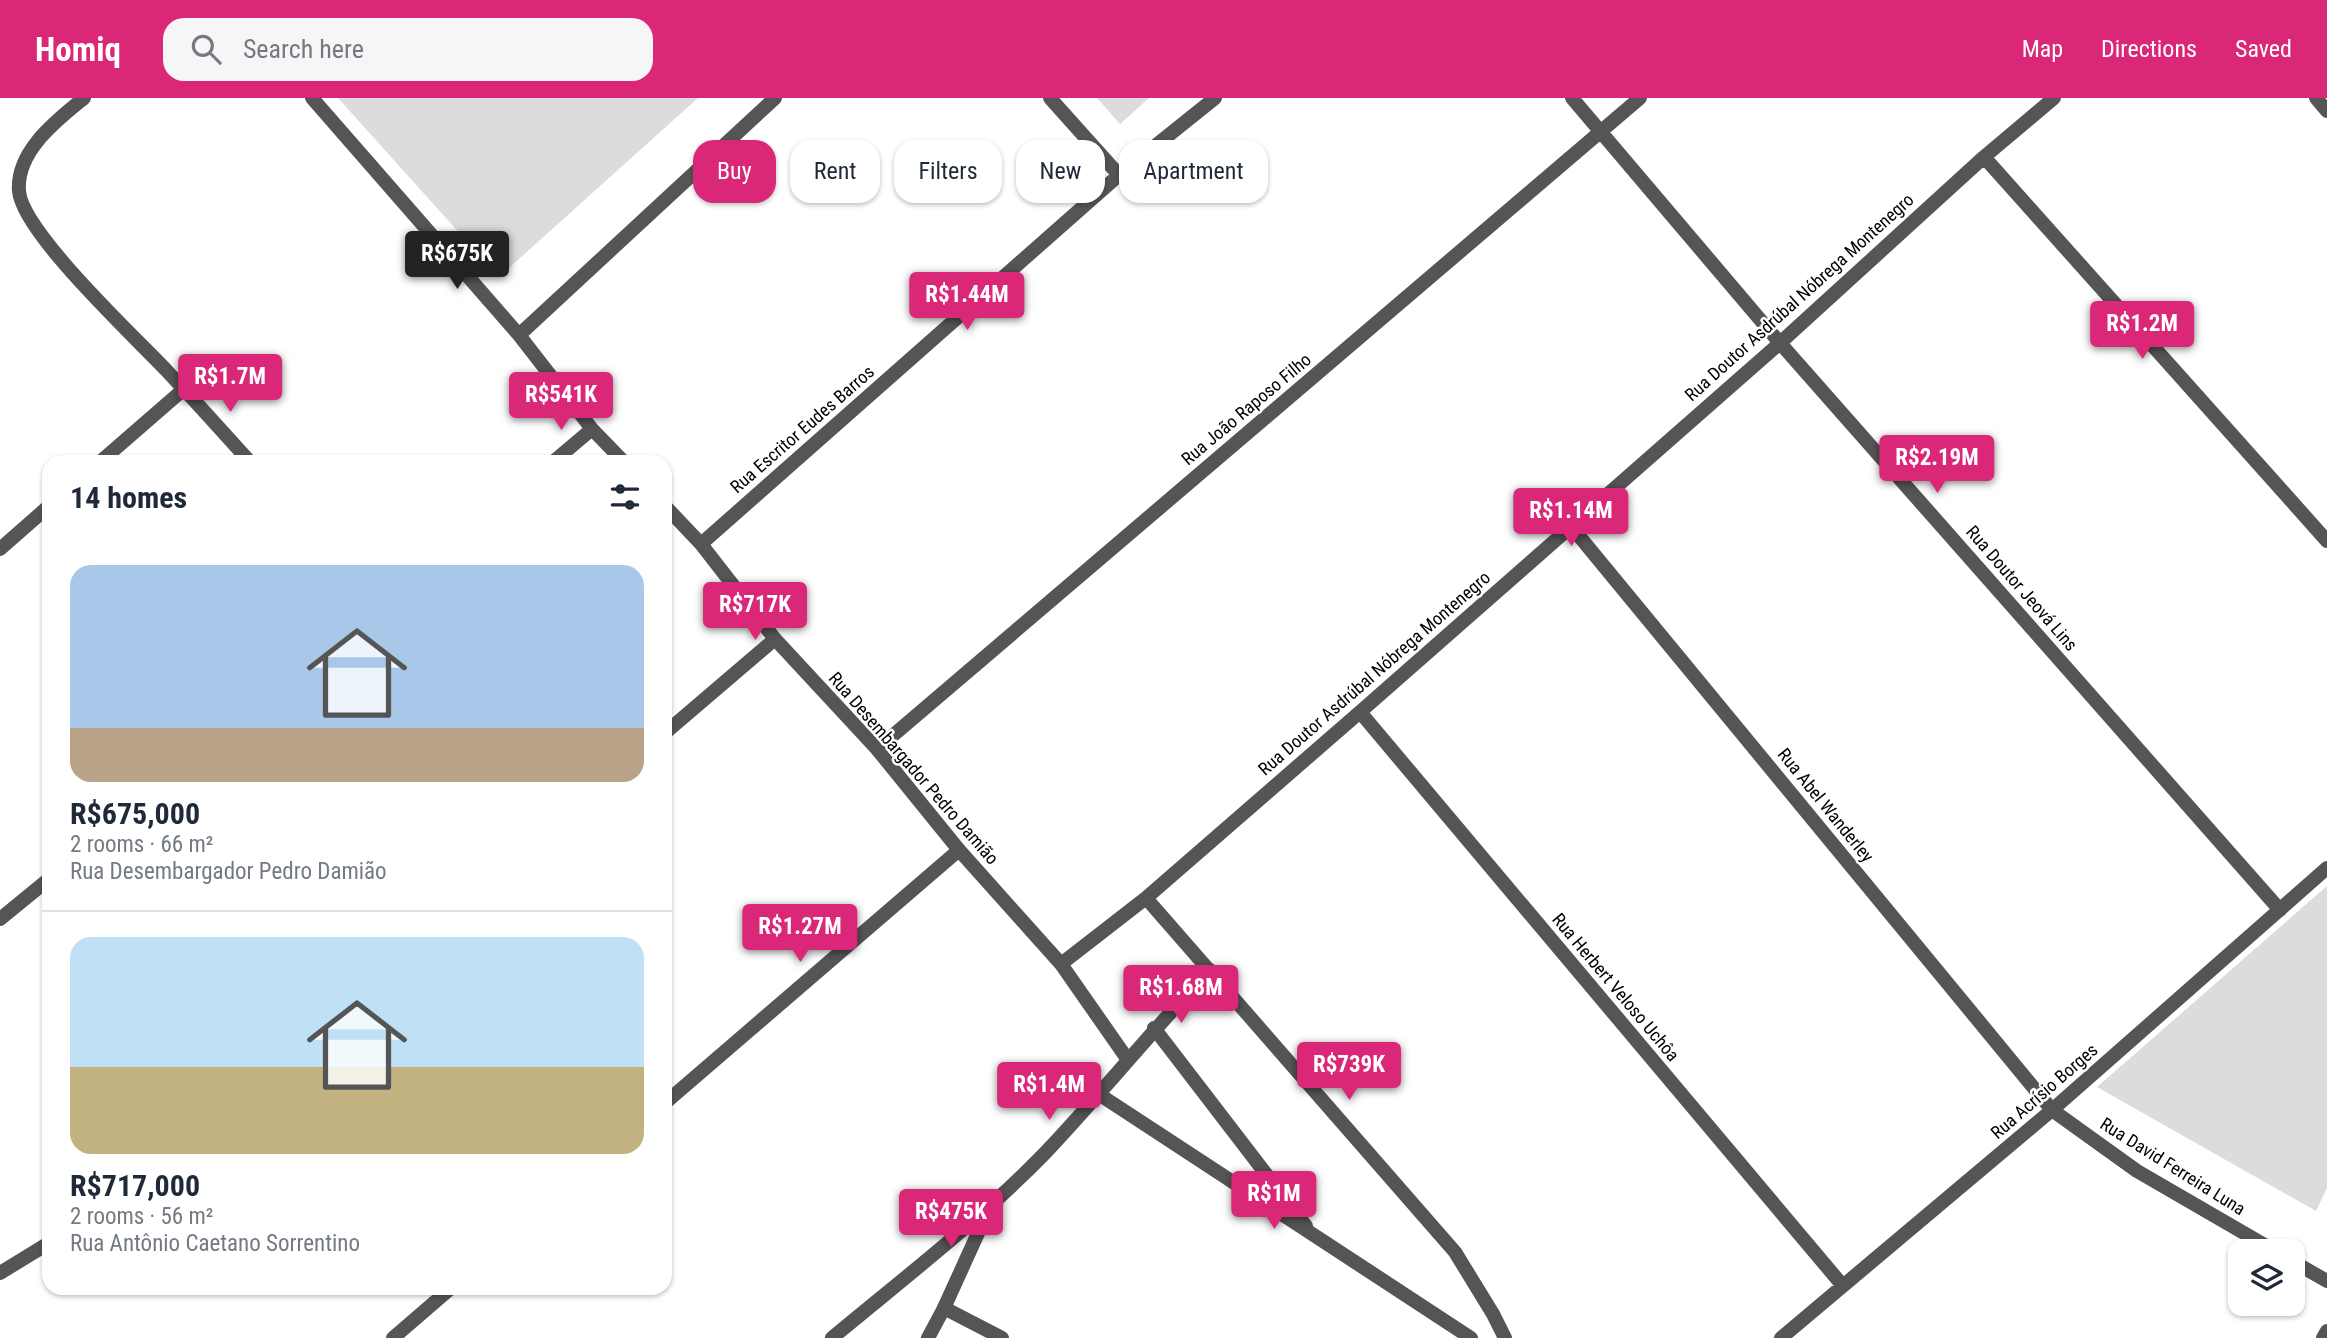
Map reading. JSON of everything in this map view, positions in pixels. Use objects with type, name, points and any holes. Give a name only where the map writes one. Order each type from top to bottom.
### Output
[{"type":"street","points":[[84,98],[31,149],[20,172],[19,192],[23,208],[62,261],[244,455]]},
{"type":"street","points":[[312,98],[519,335],[592,429],[617,455]]},
{"type":"street","points":[[519,335],[775,98]]},
{"type":"street","points":[[1050,98],[1119,175]]},
{"type":"street","name":"Rua Escritor Eudes Barros","points":[[1162,140],[1214,98]]},
{"type":"street","name":"Rua Doutor Jeová Lins","points":[[1572,98],[1780,342],[2280,910]]},
{"type":"street","name":"Rua João Raposo Filho","points":[[877,749],[1640,98]]},
{"type":"street","name":"Rua Doutor Asdrúbal Nóbrega Montenegro","points":[[1061,964],[1146,898],[1360,712],[1780,342],[1984,157],[2054,98]]},
{"type":"street","points":[[2316,98],[2327,111]]},
{"type":"street","points":[[1984,157],[2327,541]]},
{"type":"street","name":"Rua Escritor Eudes Barros","points":[[701,544],[1119,175]]},
{"type":"street","points":[[108,455],[184,389]]},
{"type":"street","points":[[561,455],[592,429]]},
{"type":"street","points":[[0,549],[42,512]]},
{"type":"street","name":"Rua Desembargador Pedro Damião","points":[[672,513],[701,544],[775,639],[877,749],[959,850],[1061,964],[1128,1060]]},
{"type":"street","name":"Rua Abel Wanderley","points":[[1570,525],[2052,1110]]},
{"type":"street","points":[[672,727],[775,639]]},
{"type":"street","name":"Rua Herbert Veloso Uchôa","points":[[1360,712],[1843,1286]]},
{"type":"street","points":[[672,1097],[959,850]]},
{"type":"street","name":"Rua Acrísio Borges","points":[[1781,1338],[2052,1110],[2327,868]]},
{"type":"street","points":[[0,919],[42,885]]},
{"type":"street","points":[[1146,898],[1454,1252],[1505,1338]]},
{"type":"street","points":[[832,1338],[991,1204],[1046,1152],[1154,1028],[1210,970]]},
{"type":"street","points":[[1154,1028],[1313,1235]]},
{"type":"street","points":[[1097,1093],[1471,1338]]},
{"type":"street","name":"Rua David Ferreira Luna","points":[[2052,1110],[2137,1171],[2254,1239]]},
{"type":"street","points":[[928,1338],[991,1204]]},
{"type":"street","points":[[0,1273],[42,1247]]},
{"type":"street","points":[[2305,1268],[2327,1281]]},
{"type":"street","points":[[393,1338],[443,1295]]},
{"type":"street","points":[[944,1308],[1002,1338]]},
{"type":"street","points":[[2323,1338],[2327,1331]]},
{"type":"shaded area","points":[[338,98],[698,98],[499,277]]},
{"type":"shaded area","points":[[1097,98],[1149,98],[1120,124]]},
{"type":"shaded area","points":[[2327,886],[2327,1188],[2316,1211],[2097,1087]]}]
